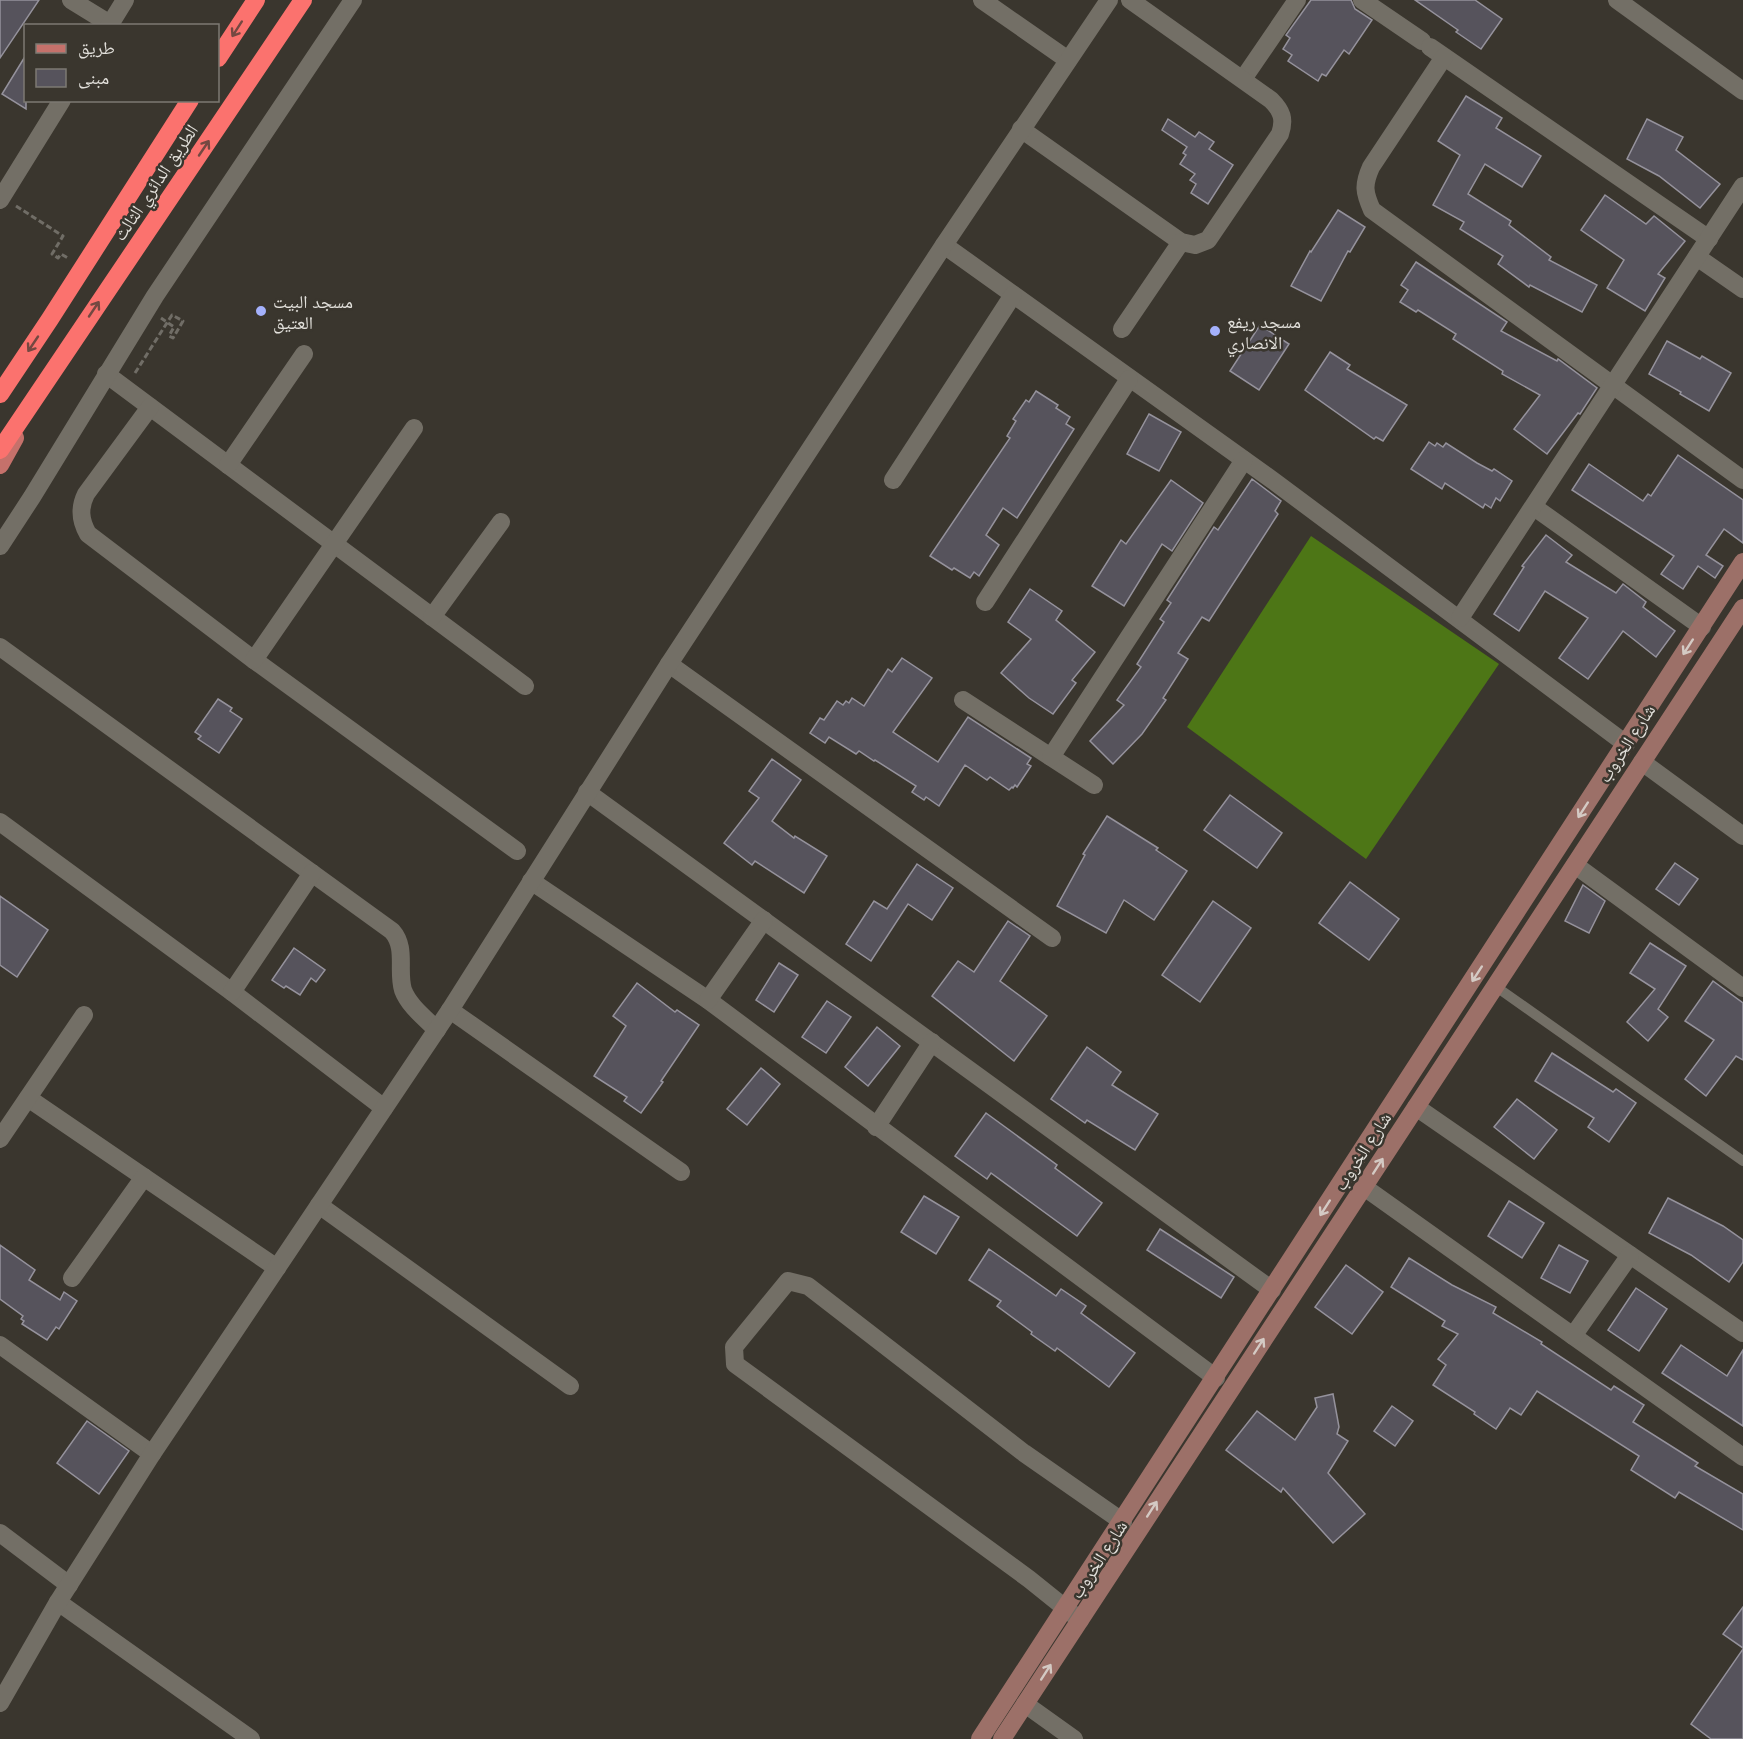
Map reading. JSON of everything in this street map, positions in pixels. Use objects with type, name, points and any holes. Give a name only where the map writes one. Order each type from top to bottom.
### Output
[{"type":"highway","points":[[219,56],[256,0]]},
{"type":"highway","name":"الطريق الدائري الثالث","points":[[0,450],[303,0]]},
{"type":"highway","name":"الطريق الدائري الثالث","points":[[0,394],[189,102]]},
{"type":"main road","points":[[0,465],[61,357]]},
{"type":"main road","name":"شارع الخروب","points":[[980,1739],[1123,1522],[1743,562]]},
{"type":"main road","name":"شارع الخروب","points":[[1002,1739],[1742,612]]},
{"type":"street","points":[[71,0],[108,24]]},
{"type":"street","points":[[111,24],[125,0]]},
{"type":"street","points":[[0,546],[155,296],[352,0]]},
{"type":"street","points":[[982,0],[1068,60]]},
{"type":"street","points":[[0,1703],[58,1602],[152,1454],[437,1030],[669,664],[1108,0]]},
{"type":"street","points":[[1021,129],[1181,242],[1195,245],[1208,240],[1280,134],[1284,121],[1280,109],[1271,100],[1130,0]]},
{"type":"street","points":[[1243,79],[1297,0]]},
{"type":"street","points":[[1362,0],[1709,239]]},
{"type":"street","points":[[1617,0],[1743,91]]},
{"type":"street","points":[[1432,48],[1365,180],[1366,196],[1372,210],[1743,480]]},
{"type":"street","points":[[1,199],[61,102]]},
{"type":"street","points":[[1460,618],[1743,186]]},
{"type":"street","points":[[1122,329],[1181,242]]},
{"type":"street","points":[[944,245],[1460,618],[1626,744]]},
{"type":"street","points":[[1697,257],[1743,289]]},
{"type":"street","points":[[893,480],[1013,295]]},
{"type":"street","points":[[228,465],[304,354]]},
{"type":"street","points":[[106,374],[525,686]]},
{"type":"street","points":[[985,602],[1129,379]]},
{"type":"street","points":[[150,407],[86,494],[81,510],[84,527],[94,540],[254,660],[517,851]]},
{"type":"street","points":[[254,660],[414,428]]},
{"type":"street","points":[[1052,757],[1244,460]]},
{"type":"street","points":[[1534,507],[1701,627]]},
{"type":"street","points":[[432,617],[501,522]]},
{"type":"street","points":[[0,647],[392,931],[397,936],[401,950],[401,981],[406,995],[414,1007],[437,1030]]},
{"type":"street","points":[[669,664],[1052,938]]},
{"type":"street","points":[[963,700],[1094,785]]},
{"type":"street","points":[[1642,762],[1743,836]]},
{"type":"street","points":[[587,792],[1272,1290]]},
{"type":"street","points":[[0,822],[232,992],[384,1108]]},
{"type":"street","points":[[1575,865],[1743,988]]},
{"type":"street","points":[[232,992],[312,873]]},
{"type":"street","points":[[531,881],[708,1000],[1216,1378]]},
{"type":"street","points":[[708,1000],[764,921]]},
{"type":"street","points":[[450,1010],[681,1172]]},
{"type":"street","points":[[0,1139],[84,1015]]},
{"type":"street","points":[[876,1126],[932,1042]]},
{"type":"street","points":[[28,1098],[278,1268]]},
{"type":"street","points":[[1416,1107],[1743,1333]]},
{"type":"street","points":[[72,1278],[144,1177]]},
{"type":"street","points":[[1364,1187],[1743,1457]]},
{"type":"street","points":[[319,1205],[570,1386]]},
{"type":"street","points":[[1573,1336],[1630,1255]]},
{"type":"street","points":[[1080,1620],[1066,1607],[735,1364],[734,1347],[788,1281],[808,1286],[1024,1453],[1123,1522]]},
{"type":"street","points":[[0,1345],[152,1454]]},
{"type":"street","points":[[0,1533],[69,1585]]},
{"type":"street","points":[[58,1602],[251,1739]]},
{"type":"street","points":[[1025,1704],[1074,1739]]},
{"type":"lane","points":[[1495,986],[1743,1161]]},
{"type":"path","points":[[1,199],[63,236],[52,254],[58,258],[61,254]]},
{"type":"path","points":[[125,389],[172,315],[183,321],[173,338],[169,336],[174,327]]},
{"type":"green space","points":[[1311,536],[1499,664],[1366,859],[1187,727]]},
{"type":"building","points":[[0,0],[39,0],[0,58]]},
{"type":"building","points":[[1311,0],[1351,0],[1355,9],[1372,20],[1349,54],[1344,50],[1326,76],[1322,74],[1318,81],[1288,61],[1292,55],[1283,49],[1290,38],[1286,35]]},
{"type":"building","points":[[1415,0],[1475,0],[1502,19],[1481,49]]},
{"type":"building","points":[[24,58],[26,109],[2,94]]},
{"type":"building","points":[[1466,96],[1502,118],[1496,128],[1541,156],[1522,187],[1485,164],[1468,194],[1511,221],[1509,225],[1551,257],[1549,260],[1597,285],[1582,312],[1530,285],[1529,287],[1498,264],[1503,256],[1460,229],[1464,222],[1433,205],[1460,155],[1438,141]]},
{"type":"building","points":[[1168,119],[1195,137],[1199,132],[1214,142],[1209,149],[1233,165],[1208,204],[1191,193],[1196,184],[1190,180],[1195,174],[1180,164],[1186,155],[1183,153],[1187,147],[1162,130]]},
{"type":"building","points":[[1647,119],[1683,137],[1676,150],[1720,184],[1700,208],[1659,176],[1627,159]]},
{"type":"building","points":[[1605,195],[1646,224],[1654,216],[1685,241],[1658,274],[1665,278],[1645,311],[1607,288],[1624,260],[1581,230]]},
{"type":"building","points":[[1338,210],[1365,227],[1350,252],[1348,251],[1321,301],[1291,286],[1310,251]]},
{"type":"building","points":[[1416,262],[1507,322],[1501,331],[1557,361],[1558,359],[1597,388],[1580,414],[1578,413],[1547,454],[1514,429],[1540,395],[1502,374],[1503,371],[1453,339],[1456,334],[1418,310],[1416,312],[1400,302],[1408,290],[1401,285]]},
{"type":"building","points":[[1260,325],[1289,344],[1259,390],[1230,371]]},
{"type":"building","points":[[1667,341],[1700,359],[1702,356],[1731,373],[1709,411],[1649,374]]},
{"type":"building","points":[[1330,352],[1350,365],[1347,369],[1407,405],[1383,441],[1376,437],[1374,439],[1305,390]]},
{"type":"building","points":[[1036,391],[1058,405],[1056,408],[1070,417],[1066,424],[1074,429],[1017,518],[1003,508],[986,535],[999,545],[979,576],[974,572],[970,578],[930,556],[1010,438],[1007,436],[1016,421],[1013,419],[1026,400],[1029,402]]},
{"type":"building","points":[[1149,414],[1181,432],[1159,471],[1127,454]]},
{"type":"building","points":[[1429,442],[1443,447],[1446,443],[1477,463],[1492,471],[1494,469],[1512,481],[1500,501],[1496,498],[1491,508],[1485,504],[1483,508],[1445,483],[1442,489],[1411,469]]},
{"type":"building","points":[[1678,455],[1743,500],[1743,543],[1724,529],[1706,555],[1723,566],[1715,578],[1698,566],[1683,589],[1661,574],[1674,556],[1572,490],[1589,464],[1643,501],[1648,494],[1651,496]]},
{"type":"building","points":[[1252,479],[1281,501],[1275,511],[1278,514],[1209,621],[1202,617],[1178,653],[1188,659],[1163,698],[1166,700],[1142,734],[1113,764],[1090,741],[1124,705],[1117,700],[1141,667],[1137,664],[1164,622],[1160,619],[1171,603],[1167,600],[1214,527],[1218,530]]},
{"type":"building","points":[[1171,480],[1203,503],[1172,551],[1162,544],[1124,606],[1092,586],[1121,540],[1126,544]]},
{"type":"building","points":[[1546,535],[1572,555],[1566,562],[1616,593],[1623,584],[1646,602],[1643,607],[1675,631],[1656,657],[1623,631],[1588,679],[1559,658],[1588,618],[1545,591],[1519,631],[1494,614],[1524,567],[1522,566]]},
{"type":"building","points":[[1030,589],[1062,611],[1056,620],[1095,652],[1072,680],[1076,683],[1053,714],[1029,698],[1001,673],[1031,639],[1008,622]]},
{"type":"building","points":[[902,658],[932,678],[893,732],[938,762],[968,717],[1031,758],[1027,764],[1031,766],[1017,787],[1015,785],[1009,790],[990,777],[987,780],[965,765],[939,806],[926,797],[924,800],[912,792],[916,786],[875,760],[859,751],[856,754],[829,737],[825,743],[810,733],[820,718],[824,720],[837,701],[843,705],[846,701],[849,703],[852,698],[864,706],[888,669],[892,672]]},
{"type":"building","points":[[218,699],[232,708],[230,711],[242,719],[219,753],[198,739],[201,736],[195,732]]},
{"type":"building","points":[[772,759],[801,780],[772,821],[794,838],[795,836],[827,856],[804,893],[755,861],[752,865],[724,843],[759,798],[749,791]]},
{"type":"building","points":[[1230,795],[1282,833],[1257,868],[1204,830]]},
{"type":"building","points":[[1107,816],[1158,848],[1156,850],[1187,871],[1154,920],[1124,900],[1106,933],[1057,906],[1085,855],[1083,854]]},
{"type":"building","points":[[1675,863],[1698,879],[1679,905],[1656,889]]},
{"type":"building","points":[[917,864],[953,888],[932,920],[908,904],[871,961],[846,944],[874,901],[887,909]]},
{"type":"building","points":[[1350,882],[1399,919],[1369,960],[1319,923]]},
{"type":"building","points":[[1583,885],[1605,901],[1589,933],[1565,921]]},
{"type":"building","points":[[0,896],[48,930],[17,977],[0,965]]},
{"type":"building","points":[[1213,901],[1251,928],[1200,1002],[1162,975]]},
{"type":"building","points":[[1008,921],[1030,936],[1000,981],[1047,1016],[1014,1061],[932,996],[958,961],[974,972]]},
{"type":"building","points":[[1650,943],[1686,966],[1658,1009],[1668,1017],[1648,1041],[1627,1022],[1655,989],[1630,973]]},
{"type":"building","points":[[294,948],[325,970],[316,982],[311,978],[300,995],[272,980]]},
{"type":"building","points":[[779,963],[798,975],[774,1012],[756,1000]]},
{"type":"building","points":[[1713,981],[1743,1003],[1743,1060],[1736,1056],[1706,1096],[1685,1079],[1714,1040],[1685,1021]]},
{"type":"building","points":[[637,983],[675,1012],[677,1010],[699,1025],[641,1113],[624,1101],[627,1097],[594,1076],[626,1026],[613,1016]]},
{"type":"building","points":[[827,1001],[851,1017],[826,1053],[802,1037]]},
{"type":"building","points":[[877,1027],[900,1046],[868,1086],[845,1067]]},
{"type":"building","points":[[1087,1047],[1121,1072],[1112,1085],[1158,1114],[1135,1150],[1087,1120],[1085,1123],[1051,1099]]},
{"type":"building","points":[[1552,1053],[1613,1092],[1616,1089],[1636,1103],[1609,1142],[1588,1127],[1594,1118],[1535,1081]]},
{"type":"building","points":[[761,1068],[780,1084],[747,1125],[727,1109]]},
{"type":"building","points":[[1517,1099],[1557,1130],[1534,1159],[1494,1127]]},
{"type":"building","points":[[986,1113],[1057,1165],[1055,1168],[1102,1203],[1077,1236],[991,1173],[987,1179],[955,1156]]},
{"type":"building","points":[[924,1196],[959,1217],[936,1254],[901,1232]]},
{"type":"building","points":[[1668,1198],[1723,1226],[1743,1240],[1743,1262],[1729,1282],[1691,1255],[1649,1233]]},
{"type":"building","points":[[1509,1201],[1544,1223],[1522,1258],[1488,1236]]},
{"type":"building","points":[[1160,1229],[1234,1277],[1221,1298],[1147,1250]]},
{"type":"building","points":[[0,1245],[35,1270],[29,1280],[60,1300],[64,1292],[77,1301],[59,1329],[56,1327],[47,1340],[22,1324],[23,1316],[0,1299]]},
{"type":"building","points":[[1559,1245],[1588,1261],[1570,1293],[1541,1278]]},
{"type":"building","points":[[989,1249],[1056,1296],[1061,1289],[1086,1306],[1081,1313],[1135,1353],[1109,1387],[1057,1348],[1055,1351],[1031,1334],[1032,1332],[997,1306],[1001,1301],[969,1280]]},
{"type":"building","points":[[1409,1258],[1452,1285],[1496,1307],[1493,1313],[1542,1342],[1541,1344],[1611,1390],[1614,1386],[1644,1405],[1633,1422],[1698,1463],[1695,1466],[1743,1494],[1743,1530],[1679,1492],[1675,1498],[1631,1470],[1639,1456],[1537,1391],[1521,1415],[1510,1408],[1496,1429],[1474,1414],[1475,1412],[1433,1385],[1446,1365],[1438,1359],[1458,1334],[1442,1326],[1445,1321],[1391,1287]]},
{"type":"building","points":[[1346,1265],[1383,1292],[1352,1334],[1315,1307]]},
{"type":"building","points":[[1636,1288],[1667,1309],[1639,1351],[1608,1330]]},
{"type":"building","points":[[1681,1345],[1727,1376],[1743,1350],[1743,1426],[1662,1373]]},
{"type":"building","points":[[1333,1394],[1339,1427],[1337,1434],[1348,1441],[1328,1473],[1365,1514],[1333,1543],[1283,1488],[1281,1492],[1226,1450],[1257,1411],[1295,1440],[1317,1407],[1315,1398]]},
{"type":"building","points":[[1392,1406],[1413,1421],[1395,1446],[1374,1431]]},
{"type":"building","points":[[87,1421],[129,1451],[99,1494],[57,1463]]},
{"type":"building","points":[[1743,1607],[1743,1648],[1723,1634]]},
{"type":"building","points":[[1743,1649],[1743,1739],[1711,1739],[1691,1724]]},
{"type":"place","name":"مسجد البيت العتيق","points":[[261,311]]},
{"type":"place","name":"مسجد ريفع الانصاري","points":[[1215,331]]}]
